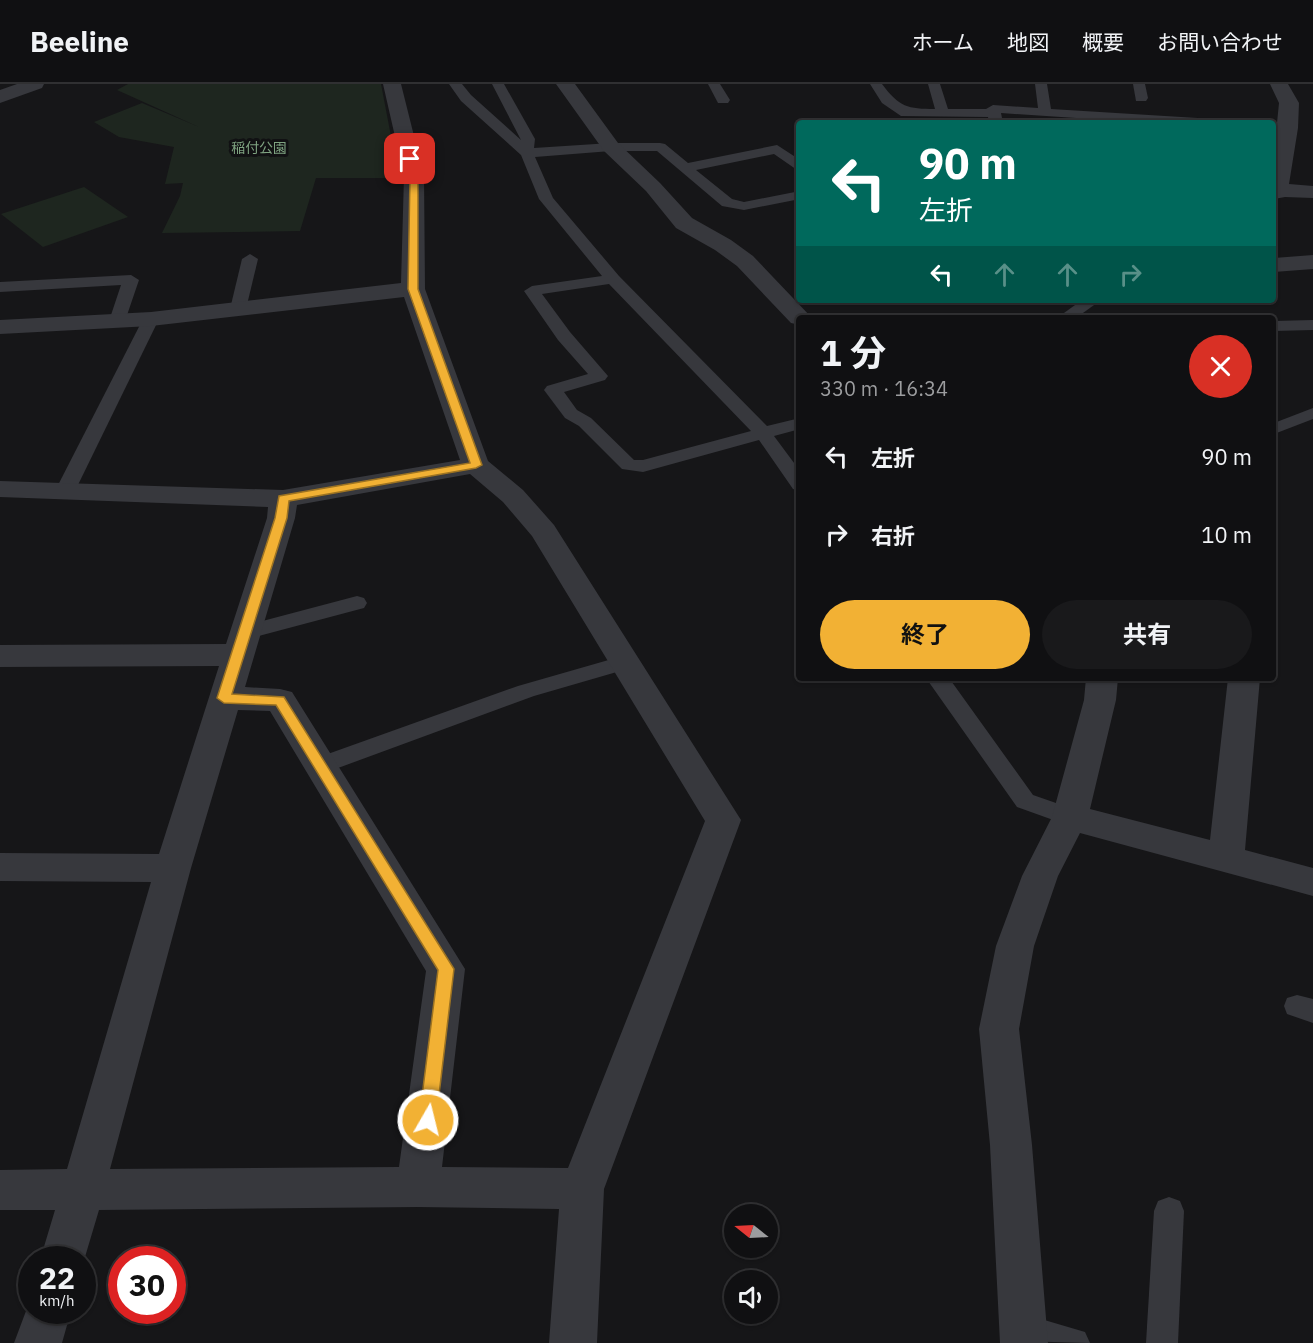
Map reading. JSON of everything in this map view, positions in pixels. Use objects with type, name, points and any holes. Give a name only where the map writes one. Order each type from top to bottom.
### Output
[{"type":"street","points":[[0,97],[35,84]]},
{"type":"street","points":[[392,84],[414,176],[413,289],[476,465],[513,496],[544,531],[723,820],[582,1189],[573,1343]]},
{"type":"street","points":[[565,84],[611,147],[653,187],[684,223],[723,245],[745,261],[797,315]]},
{"type":"street","points":[[1279,84],[1296,104],[1281,127],[1276,192],[1313,192]]},
{"type":"street","points":[[1276,265],[1313,262]]},
{"type":"street","points":[[0,327],[151,319],[413,289]]},
{"type":"street","points":[[0,489],[283,499],[476,465]]},
{"type":"street","points":[[67,1246],[173,868],[240,644],[281,518],[283,499]]},
{"type":"street","points":[[0,656],[240,644]]},
{"type":"street","points":[[1024,1337],[1011,1145],[999,1029],[1016,946],[1040,876],[1070,817],[1100,700],[1102,681]]},
{"type":"street","points":[[1226,859],[1244,681]]},
{"type":"street","points":[[224,698],[280,700],[446,969],[418,1187]]},
{"type":"street","points":[[1070,817],[1313,882]]},
{"type":"street","points":[[0,867],[173,868]]},
{"type":"street","points":[[0,1190],[418,1187],[582,1189]]},
{"type":"street","points":[[38,1343],[44,1324]]},
{"type":"lane","points":[[455,84],[466,98],[527,153],[546,199],[613,279],[763,433],[796,479]]},
{"type":"lane","points":[[498,84],[528,139],[527,153]]},
{"type":"lane","points":[[714,84],[723,100]]},
{"type":"lane","points":[[876,84],[887,100],[906,113],[944,113],[995,118],[993,109],[1132,120]]},
{"type":"lane","points":[[934,84],[944,113]]},
{"type":"lane","points":[[1041,84],[1046,112]]},
{"type":"lane","points":[[1139,84],[1141,98]]},
{"type":"lane","points":[[527,153],[611,147],[660,147],[727,203],[744,206],[796,196]]},
{"type":"lane","points":[[686,168],[777,149],[796,165]]},
{"type":"lane","points":[[238,309],[250,259]]},
{"type":"lane","points":[[613,279],[532,291],[564,336],[599,375],[553,390],[571,414],[585,422],[629,465],[643,466],[796,424]]},
{"type":"lane","points":[[0,287],[131,280],[117,321]]},
{"type":"lane","points":[[1070,315],[1088,303]]},
{"type":"lane","points":[[65,491],[151,319]]},
{"type":"lane","points":[[1276,326],[1313,325]]},
{"type":"lane","points":[[1276,428],[1313,413]]},
{"type":"lane","points":[[240,644],[357,603]]},
{"type":"lane","points":[[319,766],[526,691],[626,662]]},
{"type":"lane","points":[[939,681],[1025,801],[1070,817]]},
{"type":"lane","points":[[1162,1343],[1170,1211]]},
{"type":"lane","points":[[1024,1337],[1074,1343]]},
{"type":"green space","name":"稲付公園","points":[[128,84],[381,84],[399,178],[316,178],[300,231],[162,233],[180,196],[183,183],[165,184],[174,147],[119,137],[94,122],[142,103],[199,127],[117,90]]},
{"type":"green space","points":[[84,187],[128,217],[43,247],[1,214]]},
{"type":"route","points":[[410,159],[414,176],[413,289],[476,465],[283,499],[281,518],[224,698],[280,700],[446,969],[428,1120]]}]
